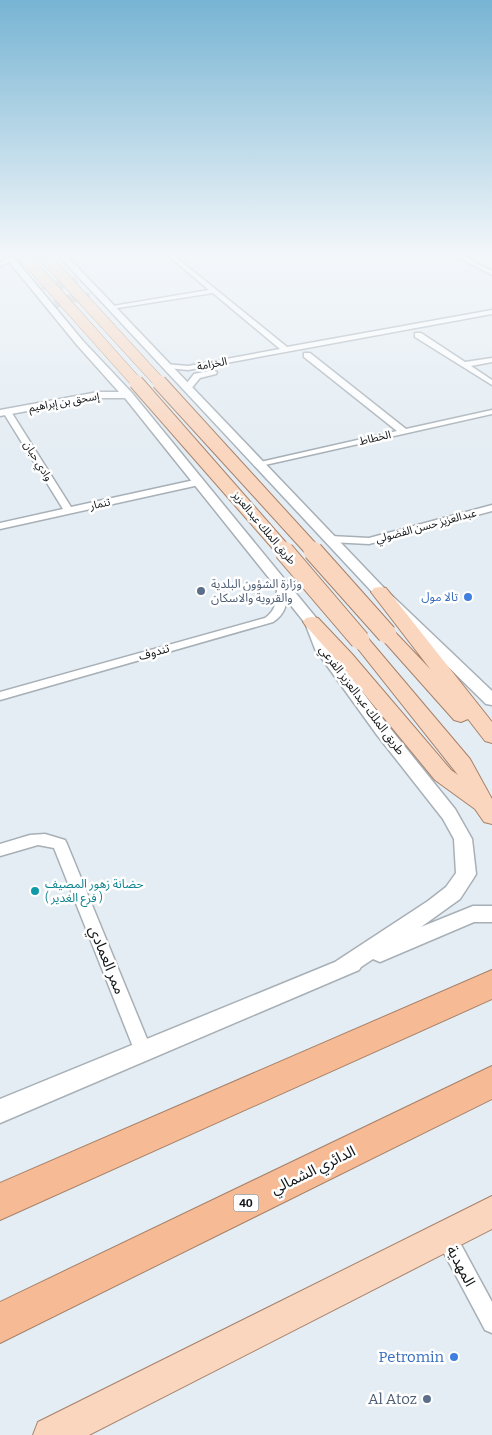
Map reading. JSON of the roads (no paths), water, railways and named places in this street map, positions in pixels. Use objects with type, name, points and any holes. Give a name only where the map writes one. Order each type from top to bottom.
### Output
[{"type":"highway","points":[[0,1202],[492,984]]},
{"type":"highway","name":"الدائري الشمالي","points":[[0,1323],[492,1082]]},
{"type":"main road","name":"طريق الملك عبدالعزيز","points":[[74,320],[216,472],[360,640],[463,764],[486,809]]},
{"type":"main road","name":"طريق الملك عبدالعزيز","points":[[103,320],[387,634],[492,747]]},
{"type":"main road","points":[[380,592],[492,736]]},
{"type":"main road","points":[[312,622],[345,658],[443,775],[486,809]]},
{"type":"main road","points":[[51,1435],[492,1212]]},
{"type":"street","name":"طريق الملك عبدالعزيز الفرعي","points":[[62,320],[103,381],[128,395],[312,622],[320,646],[383,731],[449,814],[464,839],[466,874],[452,893],[435,907],[342,968]]},
{"type":"street","points":[[124,320],[380,592],[492,700]]},
{"type":"street","points":[[250,320],[286,350]]},
{"type":"street","name":"الخزامة","points":[[168,366],[188,368],[449,320]]},
{"type":"street","points":[[437,331],[492,320]]},
{"type":"street","points":[[409,336],[428,333]]},
{"type":"street","points":[[418,334],[492,383]]},
{"type":"street","name":"الخزامة","points":[[244,366],[372,343]]},
{"type":"street","points":[[307,355],[404,432]]},
{"type":"street","points":[[464,365],[492,360]]},
{"type":"street","points":[[199,366],[208,373]]},
{"type":"street","name":"الخزامة","points":[[187,388],[197,376],[226,370]]},
{"type":"street","name":"إسحق بن إبراهيم","points":[[77,395],[103,381]]},
{"type":"street","name":"إسحق بن إبراهيم","points":[[2,410],[77,395],[128,395]]},
{"type":"street","name":"وادي حبان","points":[[2,410],[68,511]]},
{"type":"street","name":"الخطاط","points":[[259,465],[492,412]]},
{"type":"street","name":"تنمار","points":[[0,526],[199,482]]},
{"type":"street","name":"عبدالعزيز حسن الفضولي","points":[[330,539],[369,541],[492,508]]},
{"type":"street","name":"تندوف","points":[[0,696],[269,620],[280,612],[283,599],[282,586]]},
{"type":"street","name":"ممر العمادي","points":[[0,850],[40,838],[60,844],[143,1051]]},
{"type":"street","points":[[0,1111],[342,968],[483,914]]},
{"type":"street","name":"المهدية","points":[[445,1235],[492,1323]]},
{"type":"place","name":"وزارة الشؤون البلدية والقروية والاسكان","points":[[201,591]]},
{"type":"place","name":"تالا مول","points":[[468,597]]},
{"type":"place","name":"حضانة زهور المصيف ( فرع الغدير )","points":[[35,891]]},
{"type":"place","name":"Petromin","points":[[454,1357]]},
{"type":"place","name":"Al Atoz","points":[[427,1399]]}]
